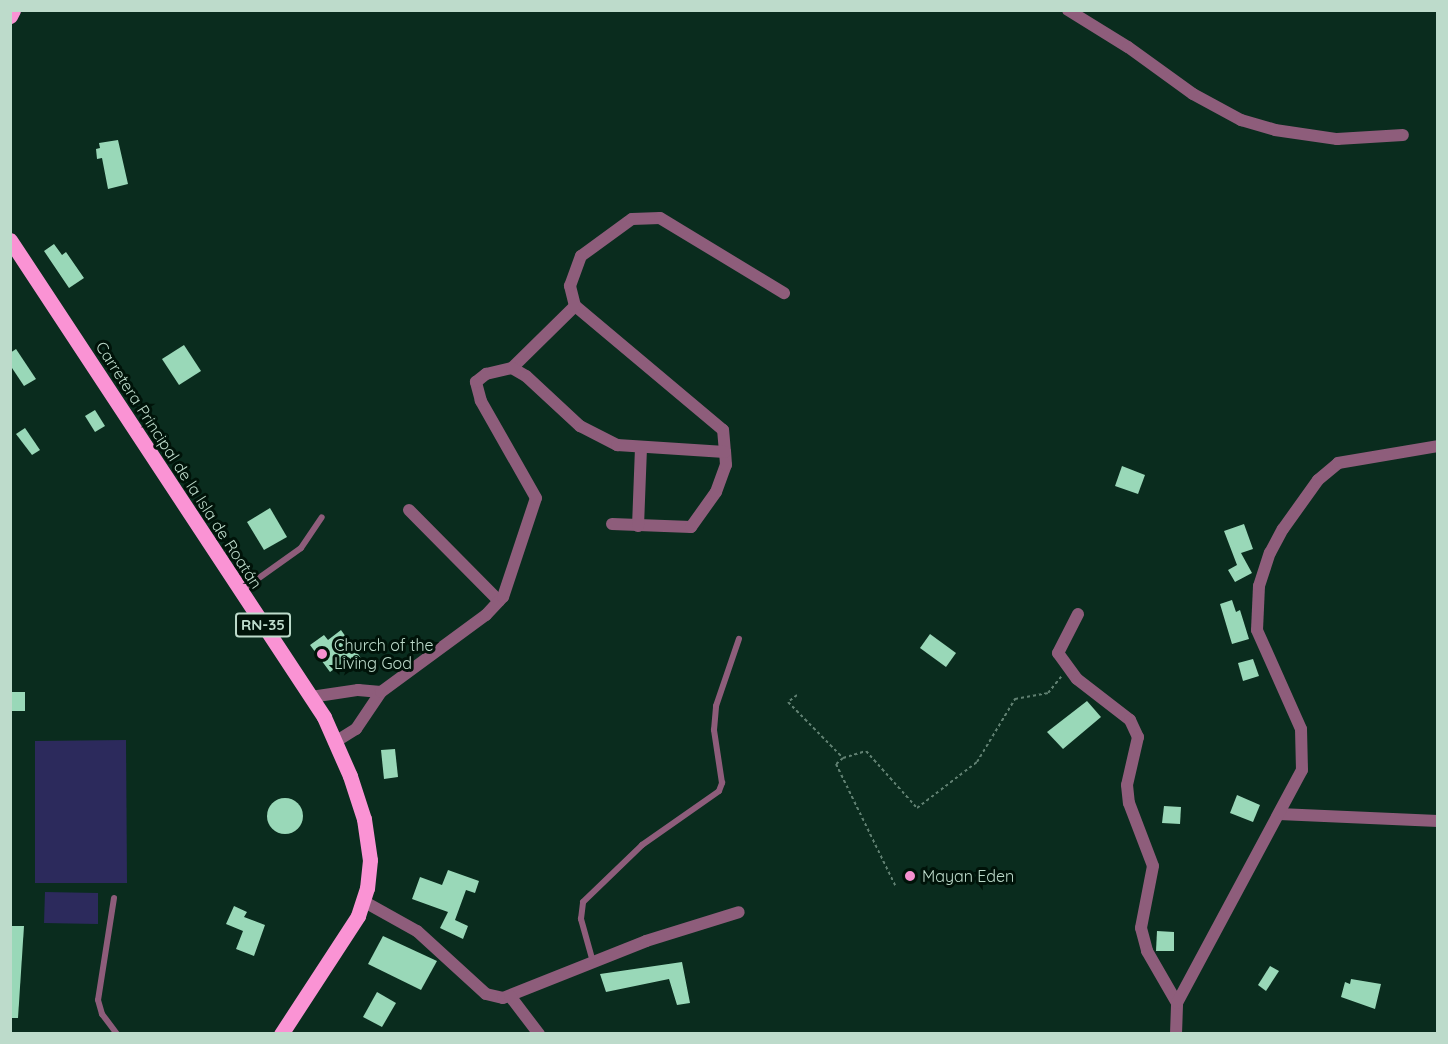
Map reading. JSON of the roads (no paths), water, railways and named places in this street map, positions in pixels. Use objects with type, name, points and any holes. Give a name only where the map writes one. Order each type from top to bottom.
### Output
[{"type":"main road","points":[[10,16],[13,10]]},
{"type":"main road","name":"Carretera Principal de la Isla de Roatán","points":[[10,240],[311,698],[335,742],[364,819],[370,860],[363,902],[358,916],[281,1034]]},
{"type":"street","points":[[1068,10],[1193,94],[1241,120],[1275,130],[1337,139],[1403,135]]},
{"type":"street","points":[[612,524],[691,527],[716,492],[726,465],[723,430],[575,306],[570,286],[581,256],[632,219],[648,217],[675,225],[784,293]]},
{"type":"street","points":[[512,368],[575,306]]},
{"type":"street","points":[[335,742],[356,729],[381,692],[486,615],[499,601],[536,498],[481,401],[476,382],[496,369],[512,368],[526,376],[580,426],[617,445],[641,449],[725,452]]},
{"type":"street","points":[[1176,1034],[1177,1003],[1302,770],[1304,753],[1301,729],[1257,630],[1259,586],[1270,553],[1283,529],[1318,480],[1338,463],[1437,446]]},
{"type":"street","points":[[638,526],[641,449]]},
{"type":"street","points":[[409,510],[499,601]]},
{"type":"street","points":[[1078,614],[1058,653],[1077,679],[1130,720],[1138,737],[1127,785],[1130,803],[1153,866],[1141,928],[1147,951],[1177,1003]]},
{"type":"street","points":[[311,698],[358,690],[381,692]]},
{"type":"street","points":[[1279,814],[1437,821]]},
{"type":"street","points":[[363,902],[417,931],[486,994],[510,996],[646,941],[739,912]]},
{"type":"street","points":[[510,996],[539,1034]]},
{"type":"lane","points":[[241,591],[301,548],[322,517]]},
{"type":"lane","points":[[594,963],[581,920],[583,902],[642,845],[719,791],[722,783],[714,730],[716,706],[739,639]]},
{"type":"lane","points":[[114,898],[98,1000],[102,1014],[117,1034]]},
{"type":"place","name":"Church of the Living God","points":[[322,654]]},
{"type":"place","name":"Mayan Eden","points":[[910,876]]}]
